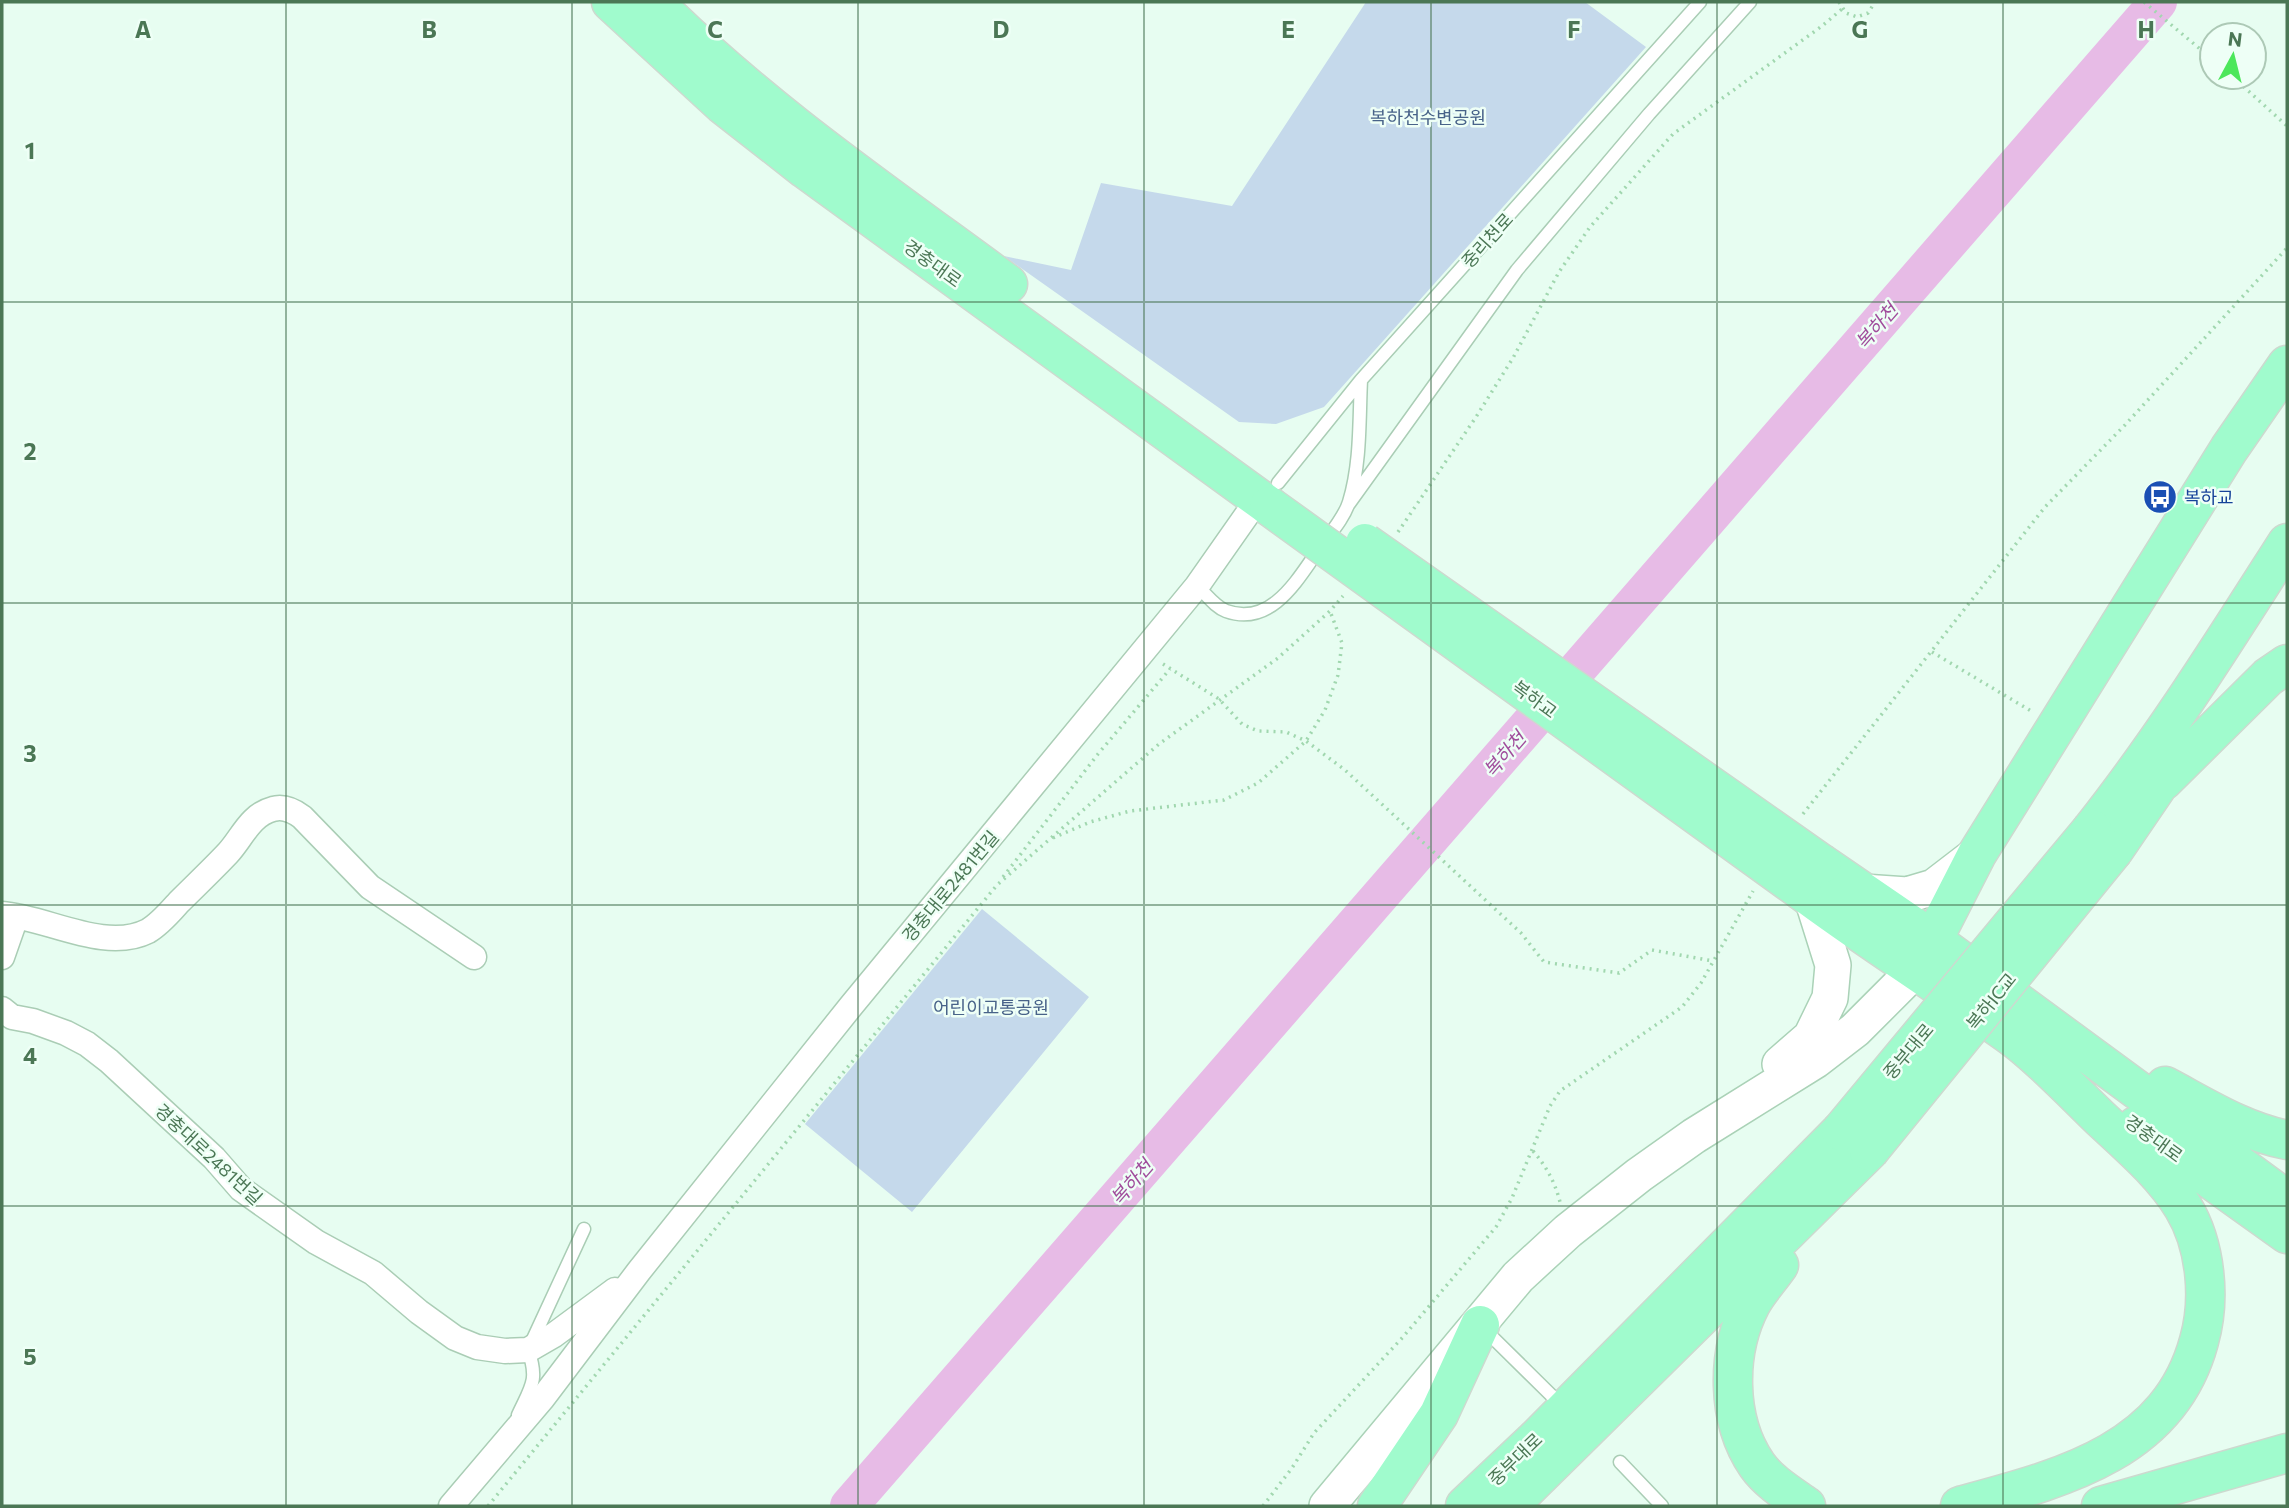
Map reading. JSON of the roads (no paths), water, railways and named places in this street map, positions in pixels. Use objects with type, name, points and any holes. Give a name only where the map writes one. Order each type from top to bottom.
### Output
[{"type":"main road","name":"경충대로","points":[[611,2],[722,104],[805,169],[1273,494]]},
{"type":"main road","name":"경충대로","points":[[654,2],[752,93],[1273,494]]},
{"type":"main road","points":[[1327,1506],[1518,1277],[1568,1231],[1639,1175],[1694,1136],[1816,1060],[1855,1030],[1924,955],[1977,854],[2229,449],[2287,365]]},
{"type":"main road","name":"복하교","points":[[1273,494],[1812,884]]},
{"type":"main road","points":[[2103,839],[2128,783],[2287,543]]},
{"type":"main road","points":[[2160,785],[2287,589]]},
{"type":"main road","points":[[2103,839],[2268,677],[2287,664]]},
{"type":"main road","name":"복하IC교","points":[[1855,1141],[2103,839]]},
{"type":"main road","points":[[1812,884],[1907,895],[1934,887],[1977,854]]},
{"type":"main road","points":[[1812,884],[1924,955],[2029,1030],[2287,1200]]},
{"type":"main road","points":[[1694,1136],[1811,1037],[1830,998],[1833,965],[1812,884]]},
{"type":"main road","points":[[1863,892],[1924,955]]},
{"type":"main road","name":"경충대로","points":[[2029,1030],[2287,1234]]},
{"type":"main road","points":[[2029,1030],[2237,1125],[2265,1136],[2287,1140]]},
{"type":"main road","points":[[1960,1506],[2039,1485],[2118,1450],[2166,1409],[2184,1381],[2196,1354],[2203,1327],[2206,1294],[2201,1261],[2195,1233],[2184,1209],[2164,1181],[2029,1030]]},
{"type":"main road","points":[[1807,1506],[1780,1489],[1758,1466],[1745,1444],[1736,1413],[1734,1353],[1751,1303],[1855,1141]]},
{"type":"main road","name":"중부대로","points":[[1465,1506],[1855,1141]]},
{"type":"main road","name":"중부대로","points":[[1509,1506],[1855,1141]]},
{"type":"main road","points":[[1377,1506],[1439,1414],[1480,1325]]},
{"type":"main road","points":[[2101,1506],[2287,1453]]},
{"type":"main road","points":[[2177,1506],[2227,1470]]},
{"type":"street","name":"경충대로2481번길","points":[[451,1506],[542,1399],[639,1271],[851,1006],[1273,494]]},
{"type":"street","points":[[2,957],[9,916],[93,936],[113,937],[147,931],[162,920],[229,852],[245,829],[271,809],[281,808],[302,817],[370,887],[474,957]]},
{"type":"street","name":"경충대로2481번길","points":[[2,1009],[12,1017],[33,1021],[87,1044],[214,1158],[241,1189],[316,1242],[373,1273],[455,1338],[477,1347],[505,1351],[528,1350],[554,1335],[639,1271]]},
{"type":"lane","name":"중리천로","points":[[1273,494],[1361,380],[1700,2]]},
{"type":"lane","points":[[1197,586],[1225,610],[1259,611],[1290,591],[1348,505],[1517,270],[1649,114],[1750,2]]},
{"type":"lane","points":[[1348,505],[1358,456],[1361,380]]},
{"type":"lane","points":[[528,1350],[584,1229]]},
{"type":"lane","points":[[1480,1325],[1552,1396]]},
{"type":"lane","name":"경충대로2481번길","points":[[507,1441],[534,1380],[535,1370],[528,1350]]},
{"type":"lane","points":[[1620,1462],[1662,1506]]},
{"type":"waterway","name":"복하천","points":[[849,1506],[2158,2]]},
{"type":"place","name":"복하교","points":[[2160,497]]},
{"type":"park label","name":"복하천수변공원","points":[[1428,117]]},
{"type":"park label","name":"어린이교통공원","points":[[991,1007]]}]
